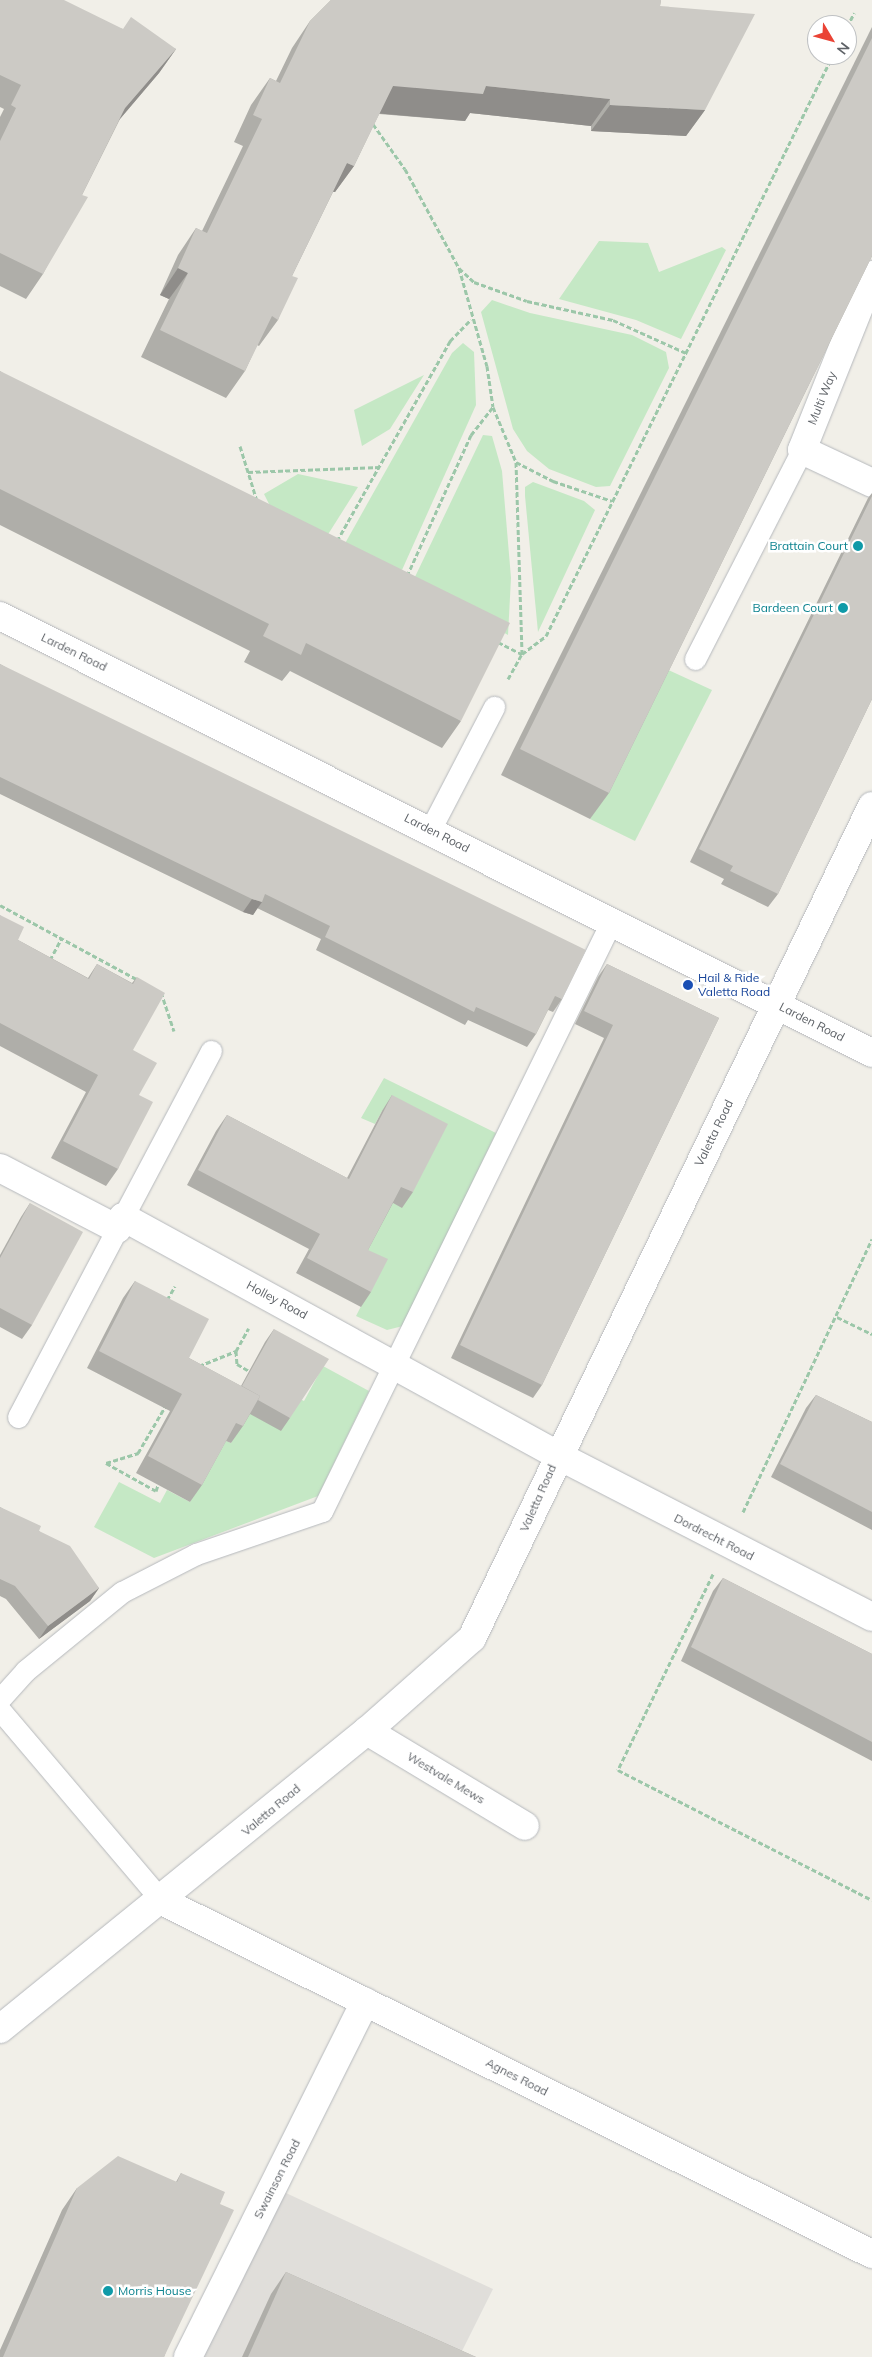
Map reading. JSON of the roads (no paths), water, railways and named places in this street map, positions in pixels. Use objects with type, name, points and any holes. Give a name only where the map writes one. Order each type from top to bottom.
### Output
[{"type":"street","name":"Multi Way","points":[[802,450],[872,275]]},
{"type":"street","points":[[802,450],[872,483]]},
{"type":"street","name":"Larden Road","points":[[0,616],[612,920],[872,1053]]},
{"type":"street","name":"Valetta Road","points":[[0,2029],[162,1901],[367,1731],[472,1638],[557,1455],[872,806]]},
{"type":"street","name":"Holley Road","points":[[0,1168],[120,1223],[268,1295],[396,1364],[557,1455]]},
{"type":"street","name":"Dordrecht Road","points":[[557,1455],[727,1545],[872,1617]]},
{"type":"street","name":"Westvale Mews","points":[[367,1731],[525,1826]]},
{"type":"street","name":"Agnes Road","points":[[162,1901],[872,2254]]},
{"type":"street","name":"Swainson Road","points":[[188,2357],[365,2002]]},
{"type":"lane","points":[[695,659],[802,450]]},
{"type":"lane","points":[[430,830],[494,707]]},
{"type":"lane","points":[[0,1699],[25,1671],[122,1592],[196,1554],[322,1511],[396,1364],[612,920]]},
{"type":"lane","points":[[18,1417],[211,1051]]},
{"type":"lane","points":[[0,1710],[162,1901]]},
{"type":"place","name":"Brattain Court","points":[[858,546]]},
{"type":"place","name":"Bardeen Court","points":[[843,608]]},
{"type":"place","name":"Hail & Ride Valetta Road","points":[[688,985]]},
{"type":"place","name":"Morris House","points":[[108,2291]]}]
